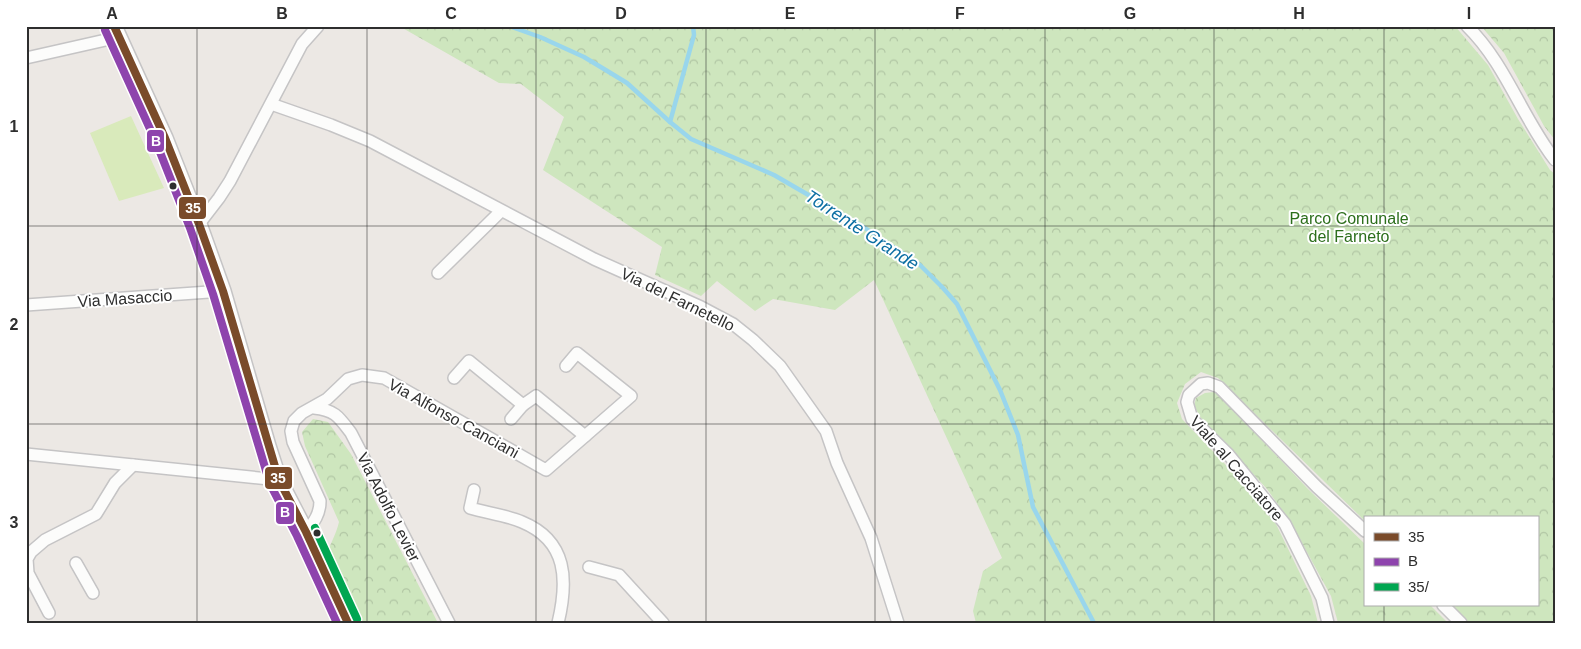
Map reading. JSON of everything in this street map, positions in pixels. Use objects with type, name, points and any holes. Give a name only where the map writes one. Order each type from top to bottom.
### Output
[{"type":"street","points":[[199,224],[230,181],[302,44],[318,26]]},
{"type":"street","points":[[1467,26],[1493,56],[1542,142],[1555,160]]},
{"type":"street","points":[[26,58],[117,31],[165,138],[199,224],[223,291],[279,480],[306,532],[348,623]]},
{"type":"street","name":"Via del Farnetello","points":[[271,104],[370,141],[594,259],[701,307],[733,324],[753,340],[780,366],[826,431],[837,463],[871,538],[898,623]]},
{"type":"street","points":[[438,273],[501,211]]},
{"type":"street","name":"Via Masaccio","points":[[26,305],[223,291]]},
{"type":"street","name":"Via Alfonso Canciani","points":[[306,532],[316,520],[320,510],[320,501],[293,442],[291,431],[294,421],[302,413],[314,408],[327,399],[348,379],[362,375],[384,378],[546,470],[630,396],[577,353],[566,366]]},
{"type":"street","points":[[454,378],[469,361],[523,405],[536,396],[585,436]]},
{"type":"street","name":"Viale al Cacciatore","points":[[1328,623],[1322,598],[1286,524],[1228,454],[1192,419],[1188,402],[1189,395],[1201,384],[1208,383],[1219,387],[1317,487],[1364,530]]},
{"type":"street","name":"Via Alfonso Canciani","points":[[511,420],[523,405]]},
{"type":"street","name":"Via Adolfo Levier","points":[[314,408],[326,409],[338,416],[351,433],[449,623]]},
{"type":"street","points":[[26,454],[279,480]]},
{"type":"street","points":[[49,613],[28,573],[27,558],[45,540],[96,514],[116,483],[133,465]]},
{"type":"street","points":[[474,490],[470,508],[522,522],[538,531],[553,543],[563,572],[564,590],[558,623]]},
{"type":"street","points":[[76,563],[94,593]]},
{"type":"street","points":[[588,567],[618,575],[664,623]]},
{"type":"street","points":[[1444,606],[1461,623]]},
{"type":"green space","name":"Parco Comunale del Farneto","points":[[399,26],[1455,26],[1488,65],[1518,119],[1550,170],[1555,174],[1555,623],[1469,623],[1452,606],[1538,606],[1538,516],[1364,516],[1364,520],[1218,378],[1201,372],[1185,384],[1177,403],[1182,419],[1224,463],[1276,524],[1311,596],[1318,623],[976,623],[973,611],[983,571],[1002,558],[874,280],[835,310],[773,299],[755,311],[717,281],[701,296],[655,275],[662,247],[543,170],[564,117],[521,84],[499,83]]},
{"type":"green space","points":[[1481,26],[1555,26],[1555,140],[1544,126],[1504,53]]},
{"type":"green space","points":[[131,116],[164,188],[119,201],[90,133]]},
{"type":"green space","points":[[1214,392],[1223,399],[1308,489],[1364,543],[1364,606],[1431,606],[1448,623],[1338,623],[1331,596],[1291,523],[1267,489],[1201,418],[1194,406],[1196,398],[1205,393]]},
{"type":"green space","points":[[313,419],[328,422],[351,454],[438,623],[355,623],[325,559],[339,522],[305,446],[302,432]]},
{"type":"waterway","name":"Torrente Grande","points":[[509,26],[540,37],[584,57],[604,69],[627,83],[691,139],[774,175],[862,226],[920,265],[943,288],[957,304],[1000,390],[1018,435],[1033,507],[1094,623]]},
{"type":"waterway","points":[[670,122],[694,35],[693,26]]},
{"type":"transit line","name":"35","points":[[114,26],[165,138],[199,224],[223,291],[279,480],[306,532],[348,623]]},
{"type":"transit line","name":"B","points":[[105,30],[156,142],[190,228],[213,294],[270,484],[297,536],[337,623]]},
{"type":"transit line","name":"35/","points":[[315,528],[357,619]]}]
